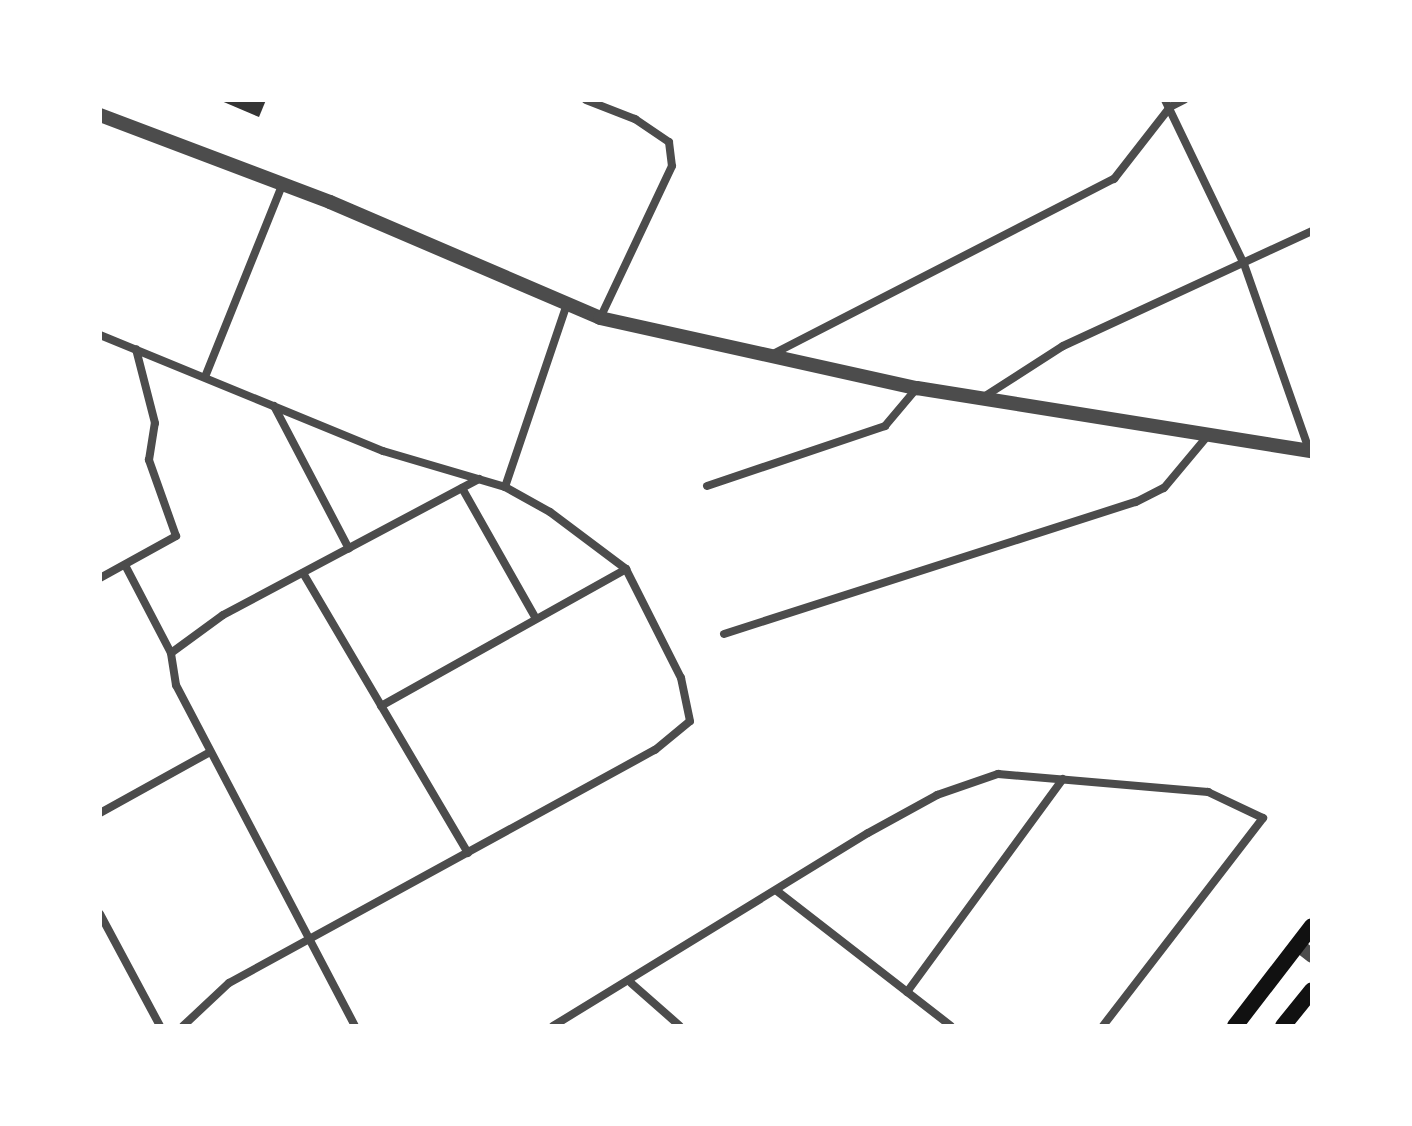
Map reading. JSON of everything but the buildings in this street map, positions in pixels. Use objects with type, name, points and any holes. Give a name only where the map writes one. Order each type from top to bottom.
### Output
[{"type":"main road","points":[[1235,1026],[1312,926]]},
{"type":"main road","points":[[1283,1026],[1312,990]]},
{"type":"street","points":[[586,100],[635,119],[669,142],[672,166],[600,318]]},
{"type":"street","points":[[770,355],[1114,179],[1167,103],[1184,100]]},
{"type":"street","points":[[1167,103],[1244,264],[1311,451]]},
{"type":"street","points":[[100,115],[282,185],[600,318],[917,388],[1210,432],[1311,451]]},
{"type":"street","points":[[205,377],[282,185]]},
{"type":"street","points":[[981,399],[1063,346],[1312,231]]},
{"type":"street","points":[[505,487],[567,304]]},
{"type":"street","points":[[100,335],[383,451],[505,487],[550,512],[626,569],[681,678],[690,721],[655,750],[229,983],[183,1026]]},
{"type":"street","points":[[100,578],[176,536],[149,460],[155,423],[136,349]]},
{"type":"street","points":[[707,486],[885,426],[917,388]]},
{"type":"street","points":[[274,405],[349,549]]},
{"type":"street","points":[[724,634],[1136,502],[1164,488],[1210,432]]},
{"type":"street","points":[[171,653],[223,615],[479,479]]},
{"type":"street","points":[[462,488],[536,619]]},
{"type":"street","points":[[125,565],[171,653],[176,685],[355,1026]]},
{"type":"street","points":[[381,706],[626,569]]},
{"type":"street","points":[[303,573],[468,853]]},
{"type":"street","points":[[100,813],[210,752]]},
{"type":"street","points":[[553,1026],[631,983],[937,795],[998,774],[1208,792],[1263,818],[1103,1026]]},
{"type":"street","points":[[907,992],[1063,779]]},
{"type":"street","points":[[777,891],[951,1026]]},
{"type":"street","points":[[100,916],[160,1026]]},
{"type":"street","points":[[1298,945],[1312,956]]},
{"type":"street","points":[[631,983],[680,1026]]}]
